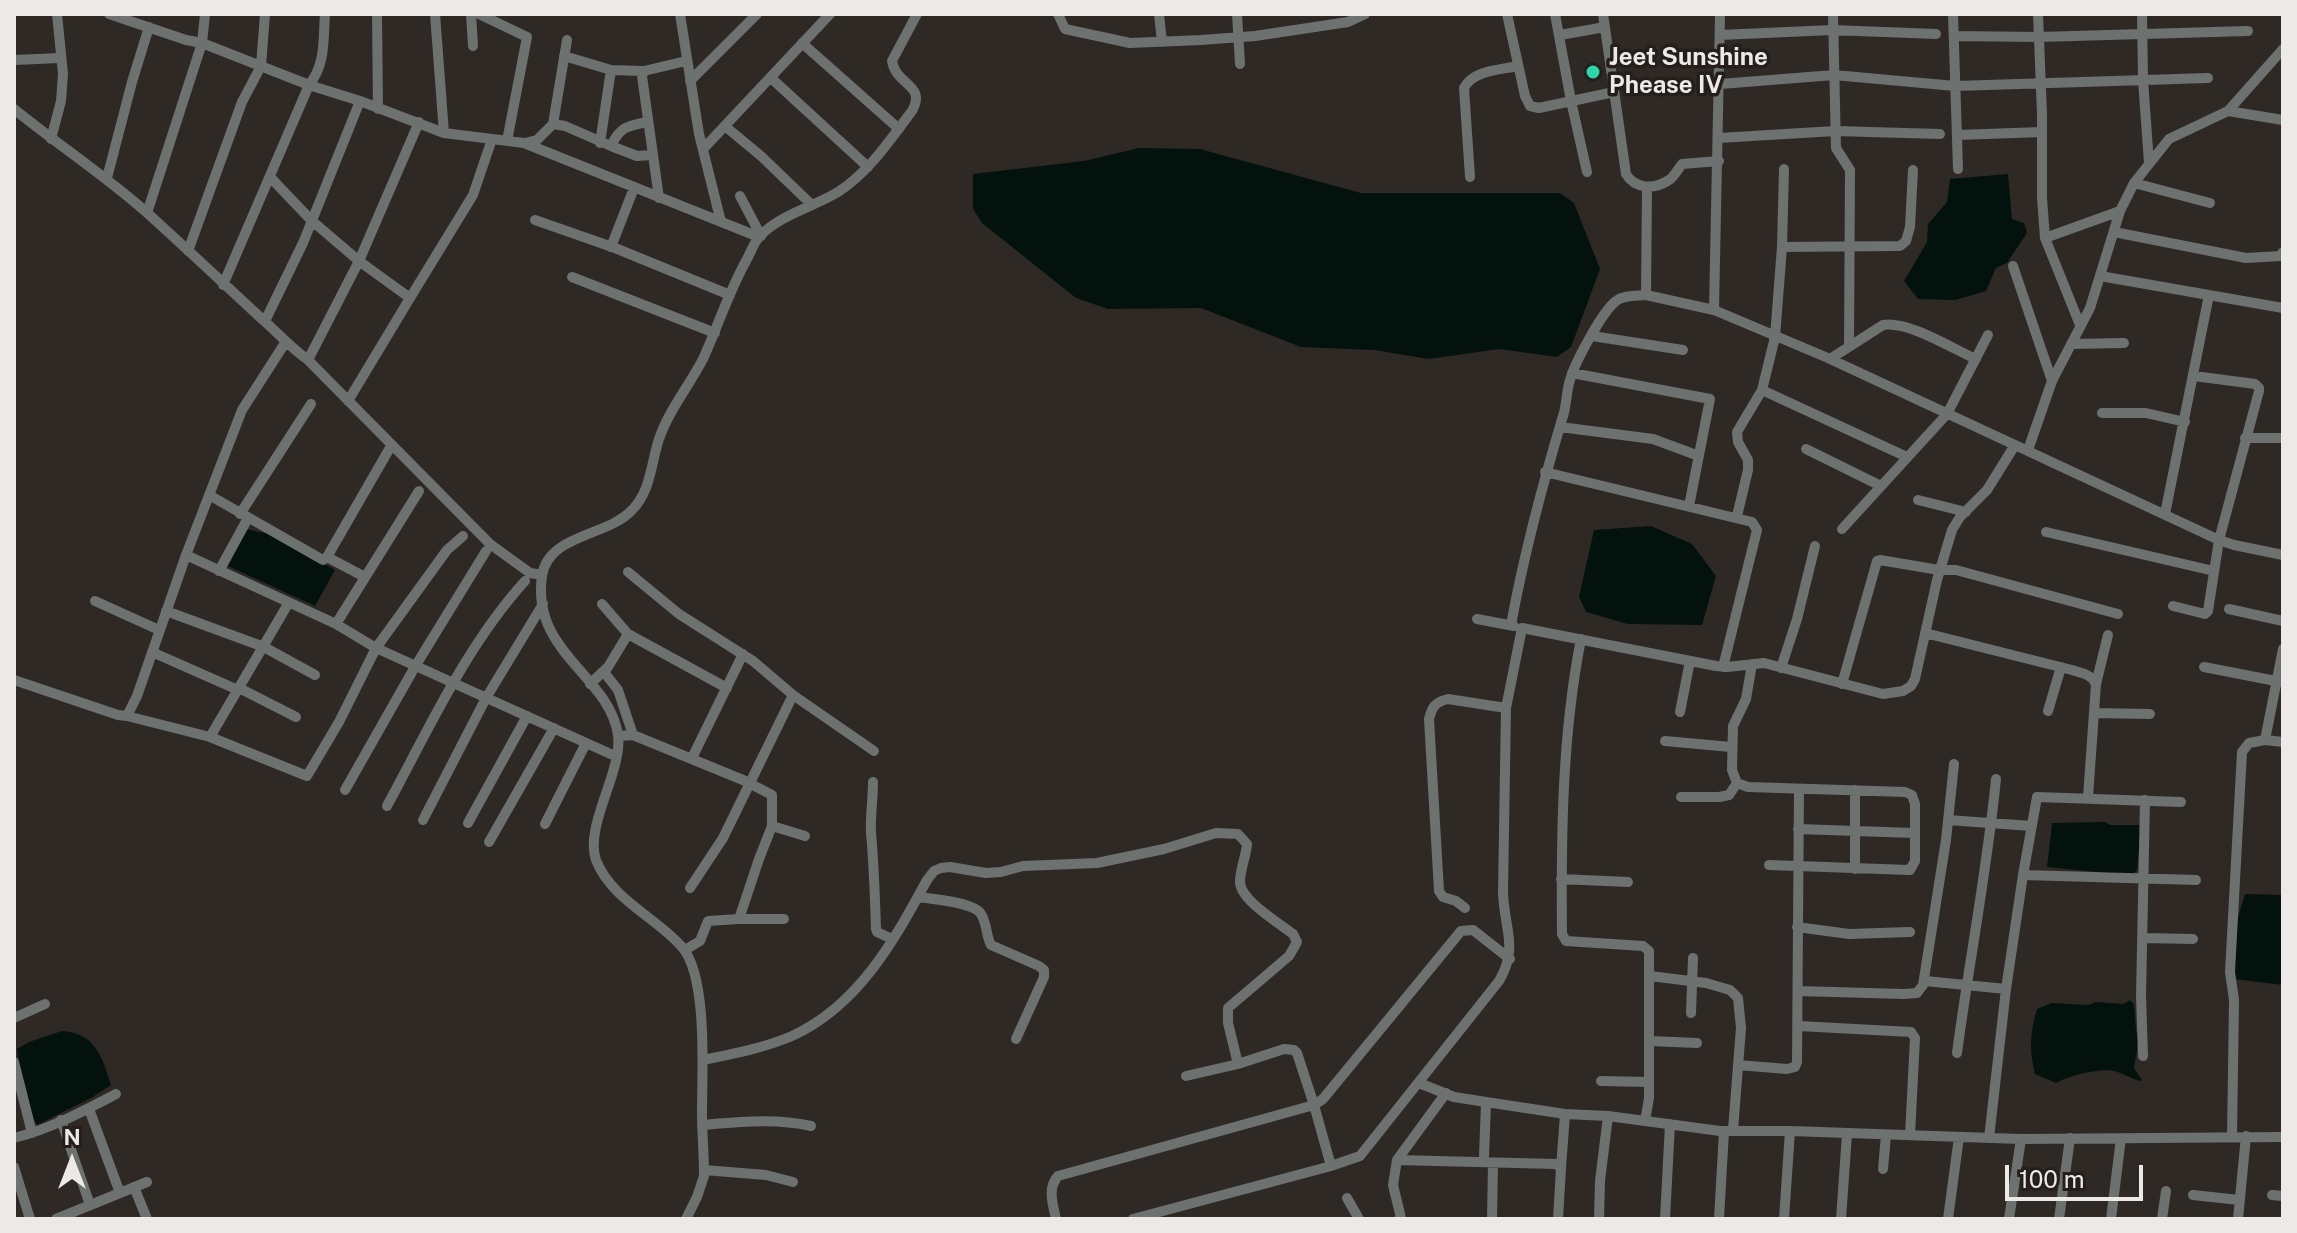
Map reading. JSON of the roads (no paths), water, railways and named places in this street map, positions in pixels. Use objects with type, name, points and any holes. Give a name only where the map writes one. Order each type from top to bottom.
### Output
[{"type":"street","points":[[51,139],[61,101],[63,74],[57,14]]},
{"type":"street","points":[[109,14],[143,22],[444,133],[524,143],[760,236]]},
{"type":"street","points":[[147,213],[202,43],[205,14]]},
{"type":"street","points":[[188,251],[242,102],[261,66],[265,14]]},
{"type":"street","points":[[223,285],[309,85],[319,73],[325,14]]},
{"type":"street","points":[[377,14],[378,109]]},
{"type":"street","points":[[435,14],[444,133]]},
{"type":"street","points":[[471,14],[473,46]]},
{"type":"street","points":[[479,14],[527,37],[507,141]]},
{"type":"street","points":[[680,14],[699,134],[721,222]]},
{"type":"street","points":[[690,81],[757,14]]},
{"type":"street","points":[[704,148],[830,14]]},
{"type":"street","points":[[686,1219],[714,1170],[702,1125],[703,1024],[699,998],[685,950],[627,899],[597,863],[593,847],[596,827],[618,736],[610,712],[556,643],[545,616],[542,575],[545,565],[561,546],[608,528],[633,509],[644,494],[665,425],[696,373],[742,267],[760,236],[775,224],[840,190],[868,167],[918,101],[917,95],[894,69],[892,61],[917,14]]},
{"type":"street","points":[[1058,14],[1065,29],[1130,43],[1162,42],[1240,51],[1337,19],[1348,22],[1365,14]]},
{"type":"street","points":[[1159,14],[1162,42]]},
{"type":"street","points":[[1237,14],[1240,51]]},
{"type":"street","points":[[1507,14],[1525,96],[1530,106],[1539,108],[1614,92]]},
{"type":"street","points":[[1555,14],[1587,172]]},
{"type":"street","points":[[1603,14],[1626,174],[1631,182],[1647,187],[1668,181],[1682,164],[1719,161]]},
{"type":"street","points":[[1714,310],[1720,14]]},
{"type":"street","points":[[1833,14],[1836,148],[1850,170],[1849,347]]},
{"type":"street","points":[[1953,14],[1958,169]]},
{"type":"street","points":[[2038,14],[2045,238],[2080,325]]},
{"type":"street","points":[[2142,14],[2149,163]]},
{"type":"street","points":[[107,178],[132,82],[143,22]]},
{"type":"street","points":[[1560,35],[1605,27]]},
{"type":"street","points":[[1720,35],[1832,30],[1936,34]]},
{"type":"street","points":[[1954,36],[2039,37],[2248,31]]},
{"type":"street","points":[[524,143],[537,140],[553,124],[567,40]]},
{"type":"street","points":[[802,43],[899,129]]},
{"type":"street","points":[[2028,450],[2052,381],[2090,308],[2120,211],[2134,183],[2169,139],[2228,111],[2283,49]]},
{"type":"street","points":[[564,56],[611,70],[644,71],[686,61]]},
{"type":"street","points":[[14,60],[60,58]]},
{"type":"street","points":[[1470,177],[1464,88],[1476,76],[1518,66]]},
{"type":"street","points":[[606,145],[611,70]]},
{"type":"street","points":[[644,71],[647,122],[659,198]]},
{"type":"street","points":[[1720,84],[1834,75],[1955,86],[2208,78]]},
{"type":"street","points":[[771,78],[868,167]]},
{"type":"street","points":[[265,321],[303,243],[360,101]]},
{"type":"street","points":[[14,109],[107,178],[265,321],[285,343],[308,360],[490,544],[530,573],[542,575]]},
{"type":"street","points":[[2228,111],[2283,120]]},
{"type":"street","points":[[308,360],[359,261],[419,122]]},
{"type":"street","points":[[606,145],[618,132],[647,122]]},
{"type":"street","points":[[553,124],[565,126],[637,156],[652,155]]},
{"type":"street","points":[[726,127],[812,205]]},
{"type":"street","points":[[1719,138],[1835,131],[1940,134]]},
{"type":"street","points":[[1957,135],[2042,132]]},
{"type":"street","points":[[348,401],[473,195],[492,139]]},
{"type":"street","points":[[1737,516],[1748,460],[1738,442],[1737,432],[1762,390],[1775,337],[1784,169]]},
{"type":"street","points":[[1782,247],[1900,246],[1906,241],[1910,227],[1913,170]]},
{"type":"street","points":[[270,177],[311,220],[359,261],[410,298]]},
{"type":"street","points":[[2134,183],[2210,203]]},
{"type":"street","points":[[1646,295],[1647,187]]},
{"type":"street","points":[[611,247],[634,188]]},
{"type":"street","points":[[740,196],[760,236]]},
{"type":"street","points":[[2045,238],[2120,211]]},
{"type":"street","points":[[535,220],[730,295]]},
{"type":"street","points":[[2114,232],[2246,258],[2270,258],[2283,252]]},
{"type":"street","points":[[2013,266],[2052,381]]},
{"type":"street","points":[[2100,276],[2283,308]]},
{"type":"street","points":[[572,277],[715,333]]},
{"type":"street","points":[[1133,1219],[1360,1156],[1499,981],[1510,959],[1503,892],[1506,708],[1521,569],[1572,373],[1608,309],[1619,298],[1646,295],[1714,310],[1830,359],[2219,540],[2283,555]]},
{"type":"street","points":[[2165,514],[2209,295]]},
{"type":"street","points":[[1830,359],[1883,325],[1892,324],[1908,328],[1976,359]]},
{"type":"street","points":[[1842,529],[1947,414],[1988,335]]},
{"type":"street","points":[[1592,336],[1683,350]]},
{"type":"street","points":[[127,716],[242,410],[285,343]]},
{"type":"street","points":[[2071,344],[2124,343]]},
{"type":"street","points":[[1572,373],[1710,399],[1689,506]]},
{"type":"street","points":[[2173,606],[2200,614],[2208,611],[2219,540],[2259,391],[2257,385],[2194,376]]},
{"type":"street","points":[[1762,390],[1907,457]]},
{"type":"street","points":[[219,571],[244,516],[311,404]]},
{"type":"street","points":[[2102,413],[2146,413],[2185,422]]},
{"type":"street","points":[[1560,427],[1653,439],[1699,456]]},
{"type":"street","points":[[2245,438],[2283,438]]},
{"type":"street","points":[[1477,619],[1723,667],[1764,663],[1883,694],[1903,691],[1915,679],[1939,570],[1952,530],[1987,490],[2015,445]]},
{"type":"street","points":[[209,495],[321,560],[327,557],[391,446]]},
{"type":"street","points":[[1806,449],[1881,486]]},
{"type":"street","points":[[1545,472],[1752,522],[1757,530],[1723,667]]},
{"type":"street","points":[[336,624],[419,491]]},
{"type":"street","points":[[1918,500],[1966,512]]},
{"type":"street","points":[[2046,532],[2214,571]]},
{"type":"street","points":[[14,680],[118,715],[210,737],[307,776],[339,722],[376,648],[447,550],[463,536]]},
{"type":"street","points":[[1781,668],[1815,546]]},
{"type":"street","points":[[345,790],[486,551]]},
{"type":"street","points":[[186,555],[336,624],[376,648],[615,756]]},
{"type":"street","points":[[327,557],[365,577]]},
{"type":"street","points":[[1842,684],[1877,561],[1956,570],[2118,614]]},
{"type":"street","points":[[628,572],[679,614],[743,654],[793,695],[874,751]]},
{"type":"street","points":[[387,806],[454,682],[490,623],[525,581]]},
{"type":"street","points":[[95,601],[159,630]]},
{"type":"street","points":[[210,737],[288,604]]},
{"type":"street","points":[[423,820],[486,698],[543,604]]},
{"type":"street","points":[[602,604],[628,634],[727,688]]},
{"type":"street","points":[[2229,609],[2283,621]]},
{"type":"street","points":[[166,611],[264,647],[315,675]]},
{"type":"street","points":[[1925,633],[2085,674],[2096,684]]},
{"type":"street","points":[[590,684],[604,672],[628,634]]},
{"type":"street","points":[[2088,797],[2096,684],[2108,635]]},
{"type":"street","points":[[1581,639],[1571,691],[1561,879],[1562,934],[1566,941],[1643,946],[1649,951],[1649,1082],[1645,1121]]},
{"type":"street","points":[[2265,740],[2280,682],[2283,649]]},
{"type":"street","points":[[152,652],[296,717]]},
{"type":"street","points":[[692,758],[743,654]]},
{"type":"street","points":[[1680,712],[1690,661]]},
{"type":"street","points":[[1752,664],[1746,699],[1733,726],[1731,747],[1733,775],[1737,783],[1748,787],[1905,792],[1912,795],[1915,804],[1915,861],[1910,870],[1769,865]]},
{"type":"street","points":[[2048,711],[2061,667]]},
{"type":"street","points":[[2204,667],[2280,682]]},
{"type":"street","points":[[604,672],[618,690],[633,735]]},
{"type":"street","points":[[690,888],[723,838],[793,695]]},
{"type":"street","points":[[1465,908],[1443,897],[1439,891],[1429,719],[1432,708],[1448,699],[1506,708]]},
{"type":"street","points":[[2094,713],[2150,714]]},
{"type":"street","points":[[468,823],[527,716]]},
{"type":"street","points":[[489,842],[554,728]]},
{"type":"street","points":[[618,736],[633,735],[772,795],[772,826],[739,919]]},
{"type":"street","points":[[2232,1137],[2234,1000],[2230,972],[2242,752],[2249,743],[2265,740],[2283,742]]},
{"type":"street","points":[[1665,741],[1731,747]]},
{"type":"street","points":[[545,824],[586,743]]},
{"type":"street","points":[[1798,991],[1917,993],[1925,981],[1954,764]]},
{"type":"street","points":[[1957,1053],[1996,779]]},
{"type":"street","points":[[873,782],[871,832],[876,929],[892,939]]},
{"type":"street","points":[[1681,797],[1729,795],[1737,783]]},
{"type":"street","points":[[1738,1065],[1787,1069],[1795,1067],[1797,1062],[1799,789]]},
{"type":"street","points":[[1855,790],[1855,869]]},
{"type":"street","points":[[1989,1138],[2006,989],[2031,826],[2039,795],[2181,802]]},
{"type":"street","points":[[2143,1056],[2141,996],[2145,800]]},
{"type":"street","points":[[1948,820],[2031,826]]},
{"type":"street","points":[[772,826],[805,836]]},
{"type":"street","points":[[1798,829],[1914,833]]},
{"type":"street","points":[[703,1060],[773,1043],[818,1021],[865,980],[934,871],[950,867],[986,873],[1023,866],[1097,863],[1164,849],[1216,833],[1238,834],[1247,844],[1240,876],[1241,890],[1293,934],[1297,942],[1289,956],[1228,1008],[1228,1023],[1238,1064]]},
{"type":"street","points":[[2023,875],[2196,880]]},
{"type":"street","points":[[1561,879],[1628,882]]},
{"type":"street","points":[[918,897],[976,910],[981,914],[989,944],[1044,970],[1044,977],[1016,1039]]},
{"type":"street","points":[[685,950],[700,941],[708,921],[784,919]]},
{"type":"street","points":[[1797,927],[1849,934],[1910,932]]},
{"type":"street","points":[[1056,1219],[1051,1191],[1052,1182],[1058,1176],[1314,1105],[1323,1099],[1461,931],[1473,930],[1510,959]]},
{"type":"street","points":[[2144,938],[2193,939]]},
{"type":"street","points":[[1691,1013],[1693,958]]},
{"type":"street","points":[[1650,976],[1730,990],[1738,998],[1741,1028],[1738,1065],[1719,1219]]},
{"type":"street","points":[[1925,981],[2006,989]]},
{"type":"street","points":[[14,1018],[45,1004]]},
{"type":"street","points":[[1799,1026],[1911,1032],[1915,1038],[1910,1135]]},
{"type":"street","points":[[1649,1041],[1697,1043]]},
{"type":"street","points":[[1186,1076],[1284,1049],[1294,1050],[1331,1166]]},
{"type":"street","points":[[14,1062],[32,1133]]},
{"type":"street","points":[[1601,1081],[1649,1082]]},
{"type":"street","points":[[1419,1083],[1454,1097],[1486,1102],[1565,1114],[1728,1130],[2021,1139],[2283,1137]]},
{"type":"street","points":[[1400,1219],[1393,1185],[1397,1160],[1446,1093]]},
{"type":"street","points":[[14,1138],[89,1109],[116,1094]]},
{"type":"street","points":[[1486,1102],[1492,1219]]},
{"type":"street","points":[[89,1109],[120,1193]]},
{"type":"street","points":[[1558,1219],[1565,1114]]},
{"type":"street","points":[[1599,1219],[1608,1116]]},
{"type":"street","points":[[61,1120],[90,1219]]},
{"type":"street","points":[[702,1125],[762,1120],[811,1126]]},
{"type":"street","points":[[1665,1219],[1670,1124]]},
{"type":"street","points":[[1784,1219],[1790,1131]]},
{"type":"street","points":[[1841,1219],[1847,1134]]},
{"type":"street","points":[[1883,1169],[1886,1135]]},
{"type":"street","points":[[2238,1219],[2246,1136]]},
{"type":"street","points":[[1948,1219],[1959,1137]]},
{"type":"street","points":[[2059,1219],[2070,1138]]},
{"type":"street","points":[[2111,1219],[2121,1138]]},
{"type":"street","points":[[2009,1219],[2021,1139]]},
{"type":"street","points":[[1397,1160],[1552,1163],[1561,1168]]},
{"type":"street","points":[[14,1167],[30,1219]]},
{"type":"street","points":[[714,1170],[766,1175],[793,1182]]},
{"type":"street","points":[[56,1219],[147,1182]]},
{"type":"street","points":[[134,1187],[147,1219]]},
{"type":"street","points":[[2162,1219],[2166,1191]]},
{"type":"street","points":[[2193,1195],[2239,1200]]},
{"type":"street","points":[[1347,1198],[1359,1219]]},
{"type":"place","name":"Jeet Sunshine Phease IV","points":[[1593,72]]}]
